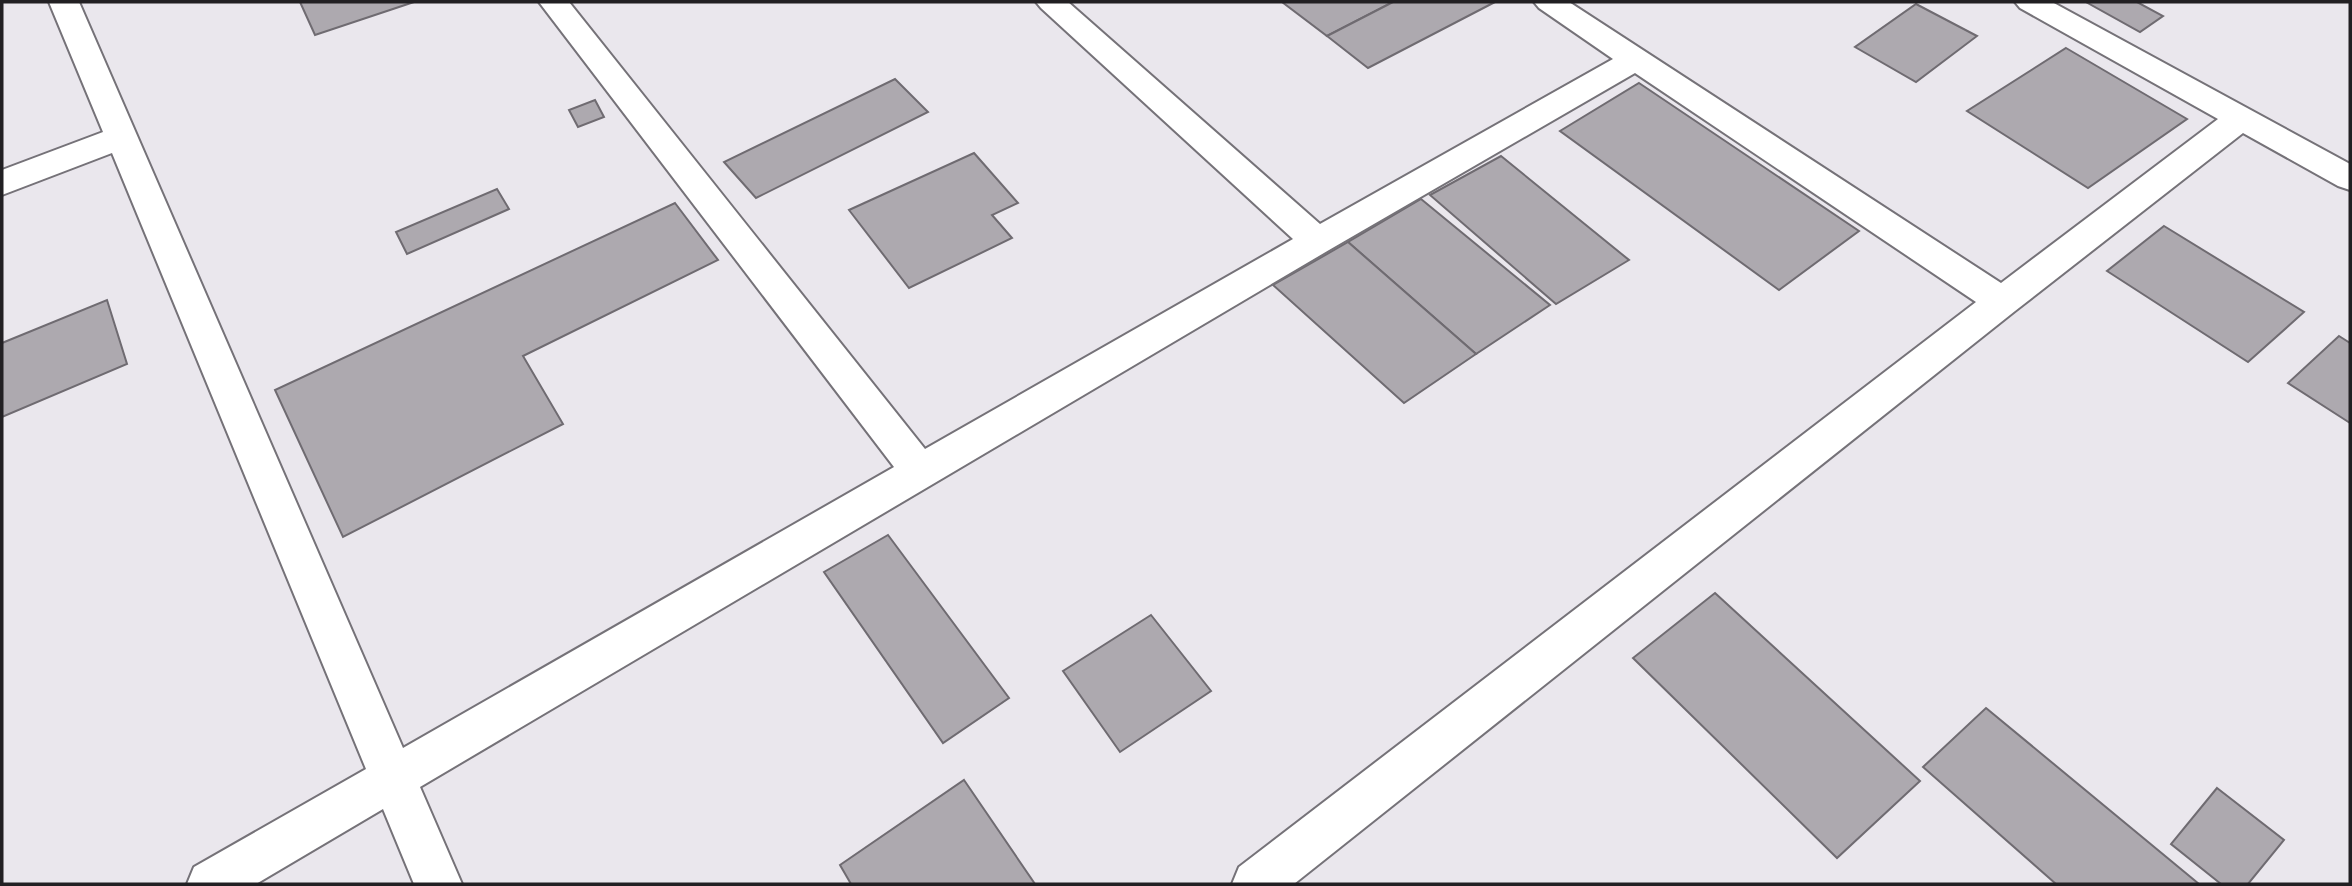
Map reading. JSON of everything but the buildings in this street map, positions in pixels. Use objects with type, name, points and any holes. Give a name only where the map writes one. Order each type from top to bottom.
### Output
[{"type":"street","points":[[64,2],[438,884]]},
{"type":"street","points":[[554,2],[920,472]]},
{"type":"street","points":[[1051,2],[1317,241]]},
{"type":"street","points":[[1549,2],[2002,301]]},
{"type":"street","points":[[2030,2],[2350,177]]},
{"type":"street","points":[[211,884],[1317,241],[1636,59]]},
{"type":"street","points":[[1256,884],[2002,301],[2241,118]]},
{"type":"street","points":[[2,183],[121,137]]}]
